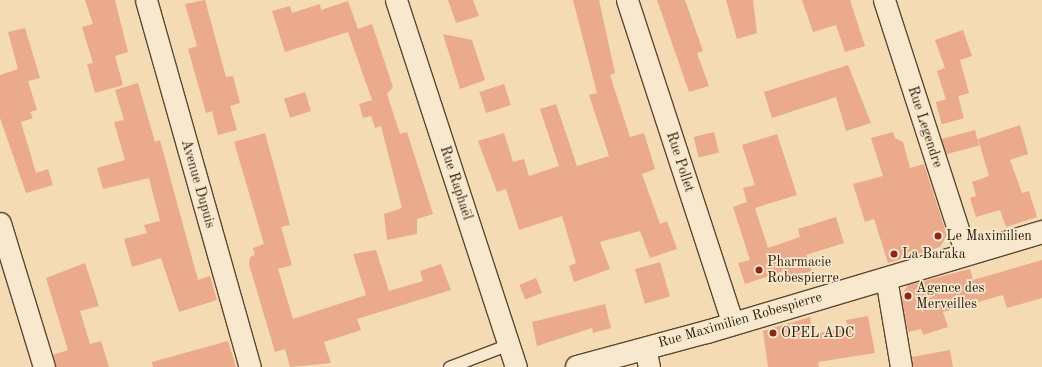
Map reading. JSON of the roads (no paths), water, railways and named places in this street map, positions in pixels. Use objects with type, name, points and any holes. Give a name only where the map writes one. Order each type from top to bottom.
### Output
[{"type":"street","name":"Avenue Dupuis","points":[[146,0],[250,367]]},
{"type":"street","name":"Rue Raphaël","points":[[396,0],[516,367]]},
{"type":"street","name":"Rue Pollet","points":[[627,0],[733,324]]},
{"type":"street","name":"Rue Legendre","points":[[884,0],[966,254]]},
{"type":"street","points":[[0,222],[44,367]]},
{"type":"street","name":"Rue Maximilien Robespierre","points":[[576,367],[647,357],[733,324],[1042,232]]},
{"type":"street","points":[[886,278],[901,367]]},
{"type":"lane","points":[[450,367],[509,344]]},
{"type":"place","name":"Le Maximilien","points":[[938,236]]},
{"type":"place","name":"La Baraka","points":[[894,254]]},
{"type":"place","name":"Pharmacie Robespierre","points":[[759,270]]},
{"type":"place","name":"Agence des Merveilles","points":[[908,296]]},
{"type":"place","name":"OPEL ADC","points":[[773,333]]}]
